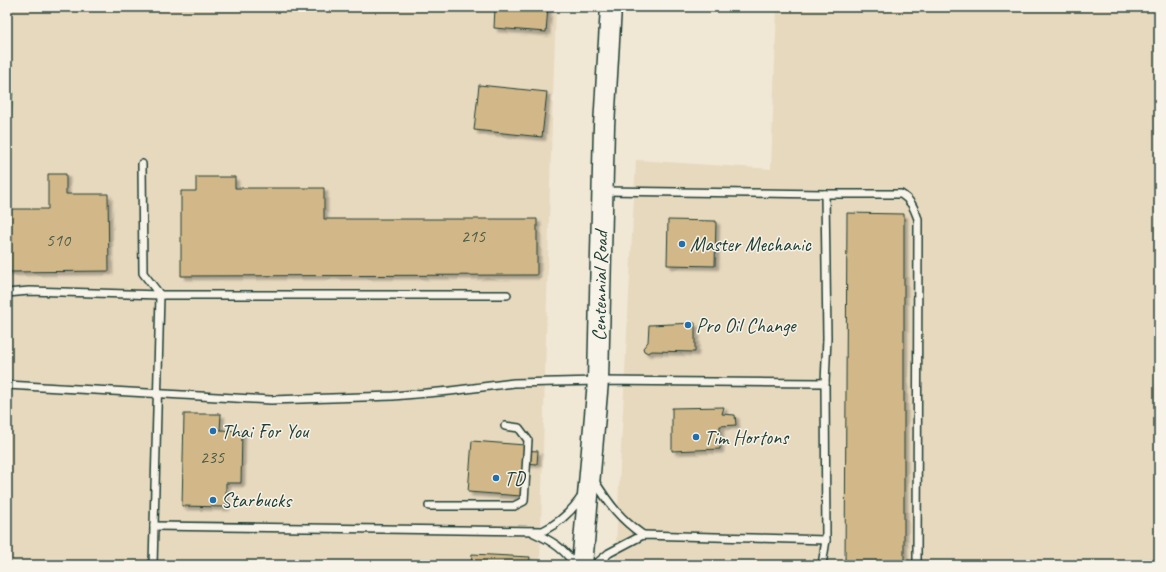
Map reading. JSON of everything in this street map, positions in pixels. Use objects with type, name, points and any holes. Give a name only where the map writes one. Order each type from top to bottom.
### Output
[{"type":"street","name":"Centennial Road","points":[[582,565],[598,381],[604,126],[611,7]]},
{"type":"lane","points":[[142,164],[143,273],[160,295],[153,565]]},
{"type":"lane","points":[[602,191],[901,194],[913,205],[918,219],[917,565]]},
{"type":"lane","points":[[822,565],[826,540],[824,382],[827,338],[825,194]]},
{"type":"lane","points":[[7,293],[29,290],[160,295],[507,295]]},
{"type":"lane","points":[[7,385],[271,400],[393,396],[514,383],[598,381],[824,382]]},
{"type":"lane","points":[[429,506],[514,506],[524,501],[528,440],[519,428],[506,426]]},
{"type":"lane","points":[[154,526],[543,531],[554,526],[575,506],[590,480],[628,525],[643,535]]},
{"type":"lane","points":[[530,531],[550,540],[571,559],[574,565]]},
{"type":"lane","points":[[595,565],[609,553],[643,535],[826,540]]},
{"type":"shaded area","points":[[7,7],[556,7],[540,565],[7,565]]},
{"type":"shaded area","points":[[777,7],[1159,7],[1159,565],[615,565],[636,160],[771,169]]},
{"type":"green space","points":[[7,90],[13,91],[10,133],[7,133]]},
{"type":"building","points":[[495,7],[548,7],[546,32],[494,28]]},
{"type":"building","points":[[479,85],[547,92],[542,137],[474,130]]},
{"type":"building","points":[[48,174],[66,174],[66,194],[108,194],[109,271],[7,272],[7,209],[48,209]]},
{"type":"building","points":[[196,177],[235,177],[235,188],[324,188],[324,219],[537,219],[537,275],[181,276],[181,191],[196,191]]},
{"type":"building","points":[[847,213],[904,214],[904,565],[845,565]]},
{"type":"building","points":[[668,220],[716,221],[715,266],[667,265]]},
{"type":"building","points":[[695,323],[695,352],[652,351],[648,353],[644,351],[643,348],[648,342],[649,325]]},
{"type":"building","name":"Tim Hortons","points":[[724,407],[722,414],[735,415],[736,425],[720,426],[720,449],[672,451],[672,408]]},
{"type":"building","points":[[184,414],[221,414],[220,430],[242,431],[241,483],[226,483],[226,507],[182,506]]},
{"type":"building","name":"TD","points":[[472,441],[525,445],[524,450],[538,451],[537,464],[524,463],[521,496],[468,492]]},
{"type":"building","points":[[472,554],[530,557],[529,565],[471,565]]},
{"type":"place","name":"Master Mechanic","points":[[682,244]]},
{"type":"place","name":"Pro Oil Change","points":[[688,325]]},
{"type":"place","name":"Thai For You","points":[[213,431]]},
{"type":"place","name":"Tim Hortons","points":[[696,437]]},
{"type":"place","name":"TD","points":[[496,478]]},
{"type":"place","name":"Starbucks","points":[[213,500]]}]
